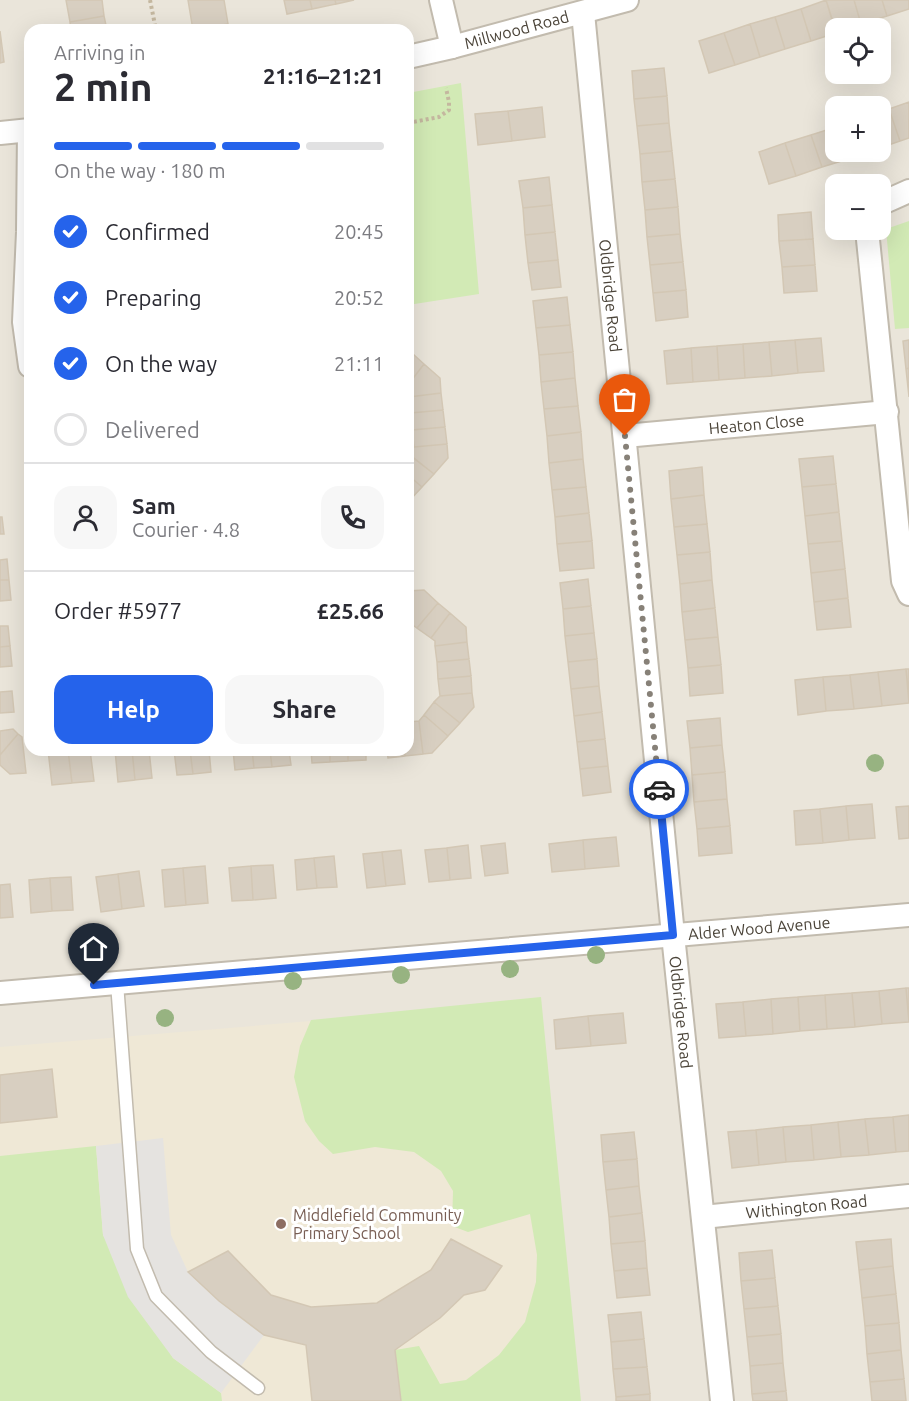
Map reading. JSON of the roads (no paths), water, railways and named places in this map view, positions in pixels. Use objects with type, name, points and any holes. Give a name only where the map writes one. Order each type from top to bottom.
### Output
[{"type":"street","points":[[441,0],[452,47]]},
{"type":"street","name":"Millwood Road","points":[[414,56],[627,0]]},
{"type":"street","name":"Oldbridge Road","points":[[583,13],[673,935],[722,1401]]},
{"type":"street","points":[[0,133],[24,131]]},
{"type":"street","points":[[891,199],[909,192]]},
{"type":"street","points":[[868,240],[903,581],[909,594]]},
{"type":"street","name":"Heaton Close","points":[[625,436],[887,412]]},
{"type":"street","name":"Alder Wood Avenue","points":[[0,993],[909,915]]},
{"type":"street","name":"Withington Road","points":[[703,1217],[909,1196]]},
{"type":"lane","points":[[117,983],[137,1249],[156,1296],[211,1352],[258,1388]]},
{"type":"place","name":"Middlefield Community Primary School","points":[[281,1224]]}]
